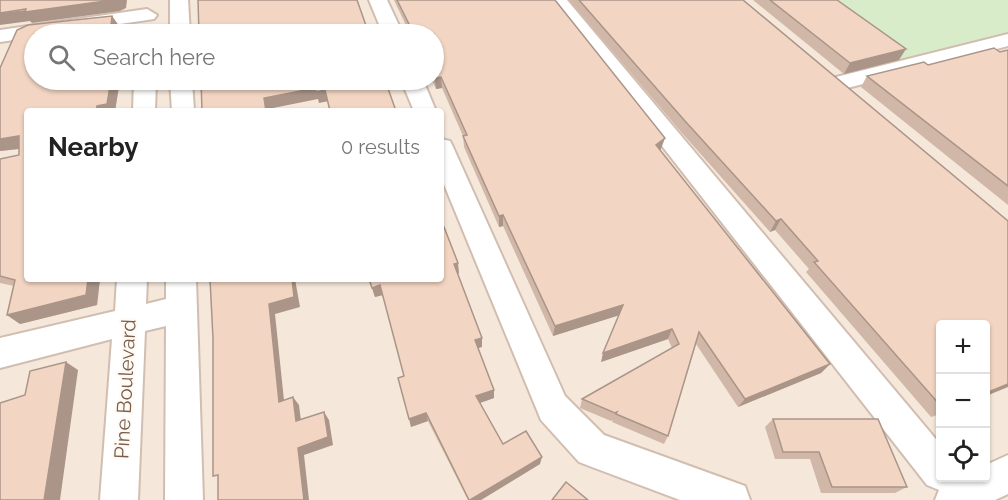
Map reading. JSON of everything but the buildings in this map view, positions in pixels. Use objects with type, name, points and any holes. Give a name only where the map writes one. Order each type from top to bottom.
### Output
[{"type":"street","points":[[178,0],[179,24]]},
{"type":"street","points":[[378,0],[389,24]]},
{"type":"street","points":[[557,0],[950,487],[1008,474]]},
{"type":"street","points":[[93,24],[147,17]]},
{"type":"street","points":[[0,36],[24,33]]},
{"type":"street","points":[[840,83],[1002,47]]},
{"type":"street","points":[[821,68],[858,98]]},
{"type":"street","points":[[144,108],[145,90]]},
{"type":"street","points":[[182,90],[183,108]]},
{"type":"street","points":[[416,90],[424,108]]},
{"type":"street","points":[[444,154],[553,408],[592,449],[731,500]]},
{"type":"street","name":"Pine Boulevard","points":[[119,500],[132,282]]},
{"type":"street","points":[[0,353],[128,323],[181,294],[184,500]]},
{"type":"shaded area","points":[[0,0],[811,0],[1008,41],[1008,500],[0,500]]},
{"type":"green space","points":[[811,0],[1008,0],[1008,41],[904,68]]}]
